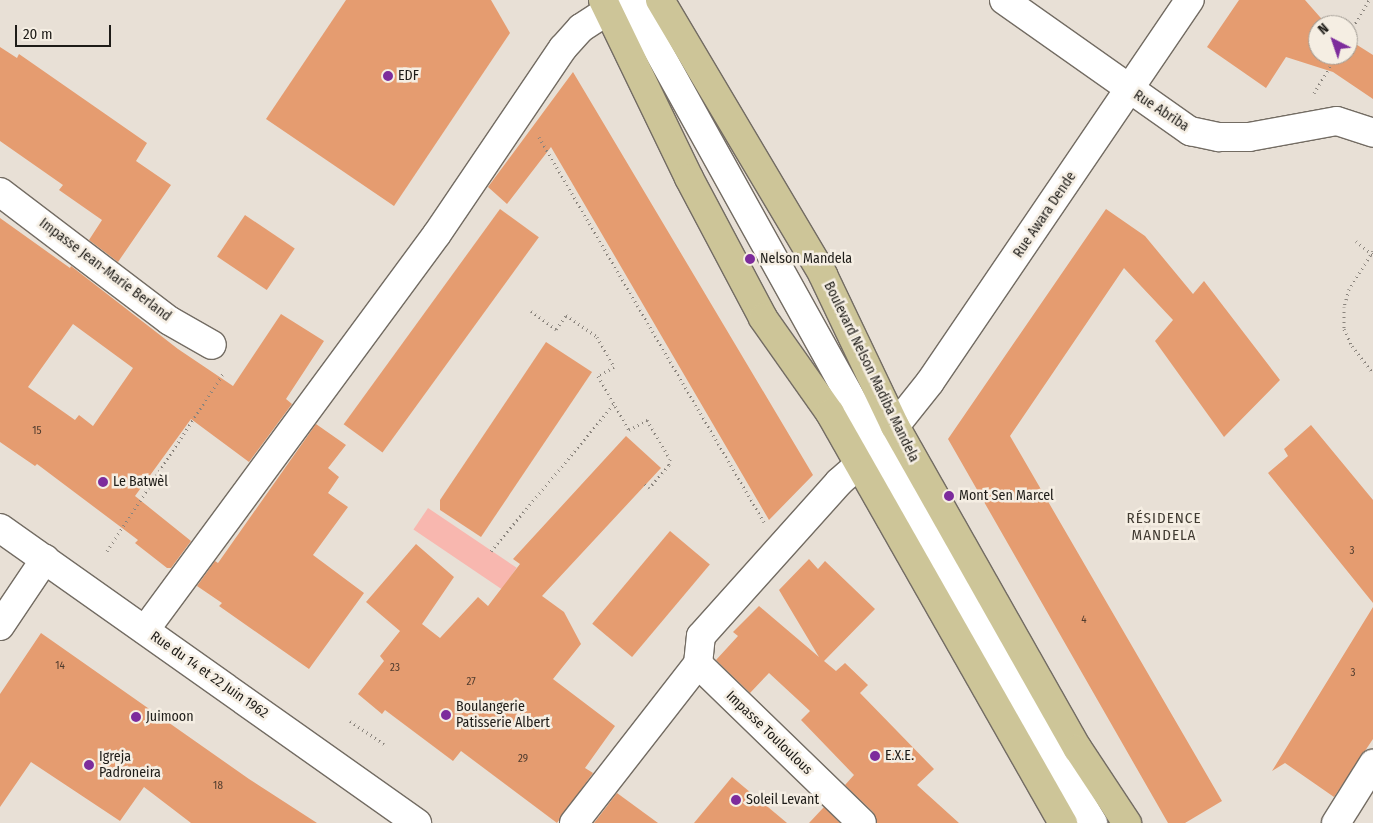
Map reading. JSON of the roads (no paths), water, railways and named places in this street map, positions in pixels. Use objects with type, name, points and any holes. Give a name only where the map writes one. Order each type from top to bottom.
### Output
[{"type":"main road","name":"Boulevard Nelson Madiba Mandela","points":[[660,0],[823,275],[895,426],[1078,750],[1127,823]]},
{"type":"main road","points":[[614,3],[689,178],[763,318],[830,412],[1063,823]]},
{"type":"street","name":"Rue Abriba","points":[[1004,0],[1190,131],[1219,137],[1250,137],[1337,121],[1373,134]]},
{"type":"street","name":"Rue Awara Dende","points":[[895,426],[930,382],[1190,0]]},
{"type":"street","points":[[145,630],[437,234],[563,48],[581,28],[614,3],[1000,667],[1093,823]]},
{"type":"street","name":"Impasse Jean-Marie Berland","points":[[0,192],[170,321],[212,345]]},
{"type":"street","points":[[574,823],[698,664],[701,636],[839,482],[860,464]]},
{"type":"street","name":"Rue du 14 et 22 Juin 1962","points":[[0,528],[417,823]]},
{"type":"street","points":[[0,626],[45,559]]},
{"type":"street","name":"Impasse Touloulous","points":[[698,664],[862,823]]},
{"type":"street","points":[[1336,823],[1373,764]]},
{"type":"place","name":"EDF","points":[[388,76]]},
{"type":"place","name":"Nelson Mandela","points":[[750,259]]},
{"type":"place","name":"Le Batwèl","points":[[103,482]]},
{"type":"place","name":"Mont Sen Marcel","points":[[949,496]]},
{"type":"place","name":"Boulangerie Patisserie Albert","points":[[446,715]]},
{"type":"place","name":"Juimoon","points":[[136,717]]},
{"type":"place","name":"E.X.E.","points":[[875,756]]},
{"type":"place","name":"Igreja Padroneira","points":[[89,765]]},
{"type":"place","name":"Soleil Levant","points":[[736,800]]},
{"type":"district","name":"RÉSIDENCE MANDELA","points":[[1164,526]]}]
